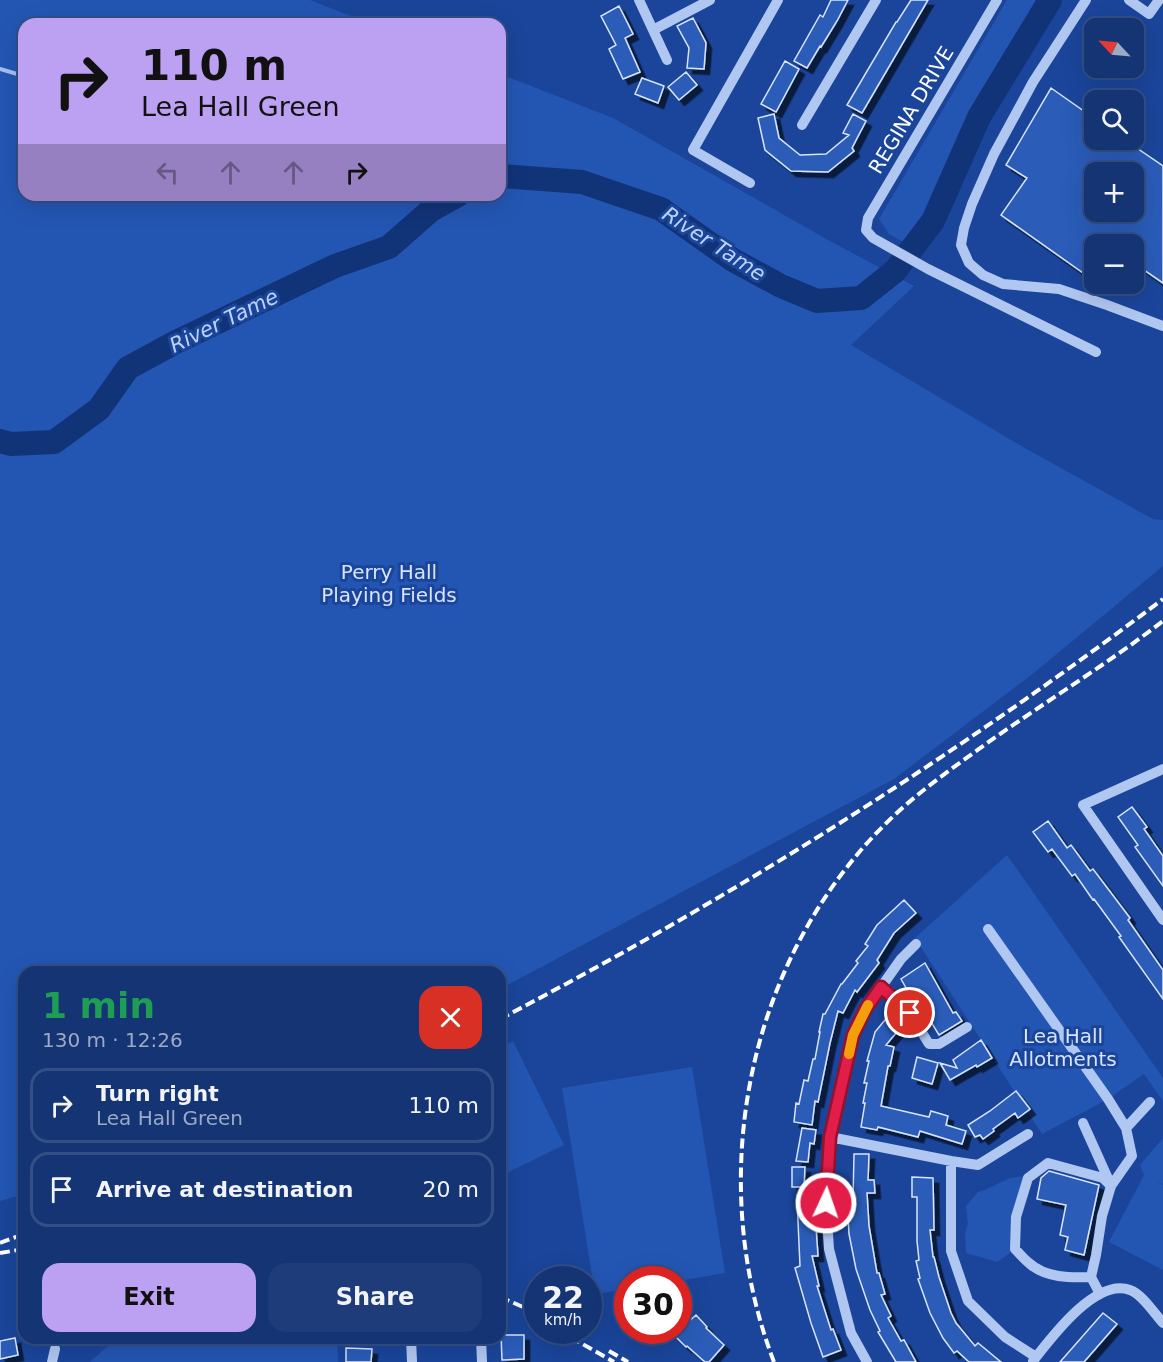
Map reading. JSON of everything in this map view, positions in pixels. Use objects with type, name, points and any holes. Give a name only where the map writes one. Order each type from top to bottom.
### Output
[{"type":"street","points":[[639,0],[667,60]]},
{"type":"street","points":[[653,30],[710,0]]},
{"type":"street","points":[[750,183],[693,150],[778,0]]},
{"type":"street","points":[[802,125],[876,0]]},
{"type":"street","name":"REGINA DRIVE","points":[[997,0],[868,218],[866,230],[873,238],[918,264],[1096,352]]},
{"type":"street","points":[[1086,0],[1033,82],[994,154],[972,204],[961,244],[969,263],[983,275],[1003,284],[1059,289],[1163,326]]},
{"type":"street","points":[[1129,0],[1149,14],[1159,0]]},
{"type":"street","points":[[1163,770],[1083,805],[1163,920]]},
{"type":"street","points":[[988,929],[1089,1070],[1126,1128],[1132,1156],[1111,1186],[1101,1216],[1091,1277],[1100,1294]]},
{"type":"street","points":[[867,1362],[851,1333],[829,1249],[826,1203],[830,1137],[853,1035],[865,1010],[902,959],[916,944]]},
{"type":"street","points":[[881,987],[910,1013],[929,1044],[939,1044],[967,1027]]},
{"type":"street","points":[[1126,1128],[1150,1102]]},
{"type":"street","points":[[1083,1123],[1111,1186]]},
{"type":"street","points":[[830,1137],[978,1165],[1028,1134]]},
{"type":"street","points":[[951,1161],[951,1251],[968,1301],[1005,1337],[1034,1360],[1073,1314],[1084,1304],[1114,1287],[1130,1290],[1139,1296],[1163,1323]]},
{"type":"street","points":[[1091,1277],[1070,1278],[1049,1274],[1031,1265],[1015,1249],[1016,1217],[1028,1178],[1048,1163],[1103,1178],[1111,1186]]},
{"type":"street","points":[[411,1344],[412,1362]]},
{"type":"street","points":[[481,1344],[482,1362]]},
{"type":"street","points":[[52,1362],[55,1349]]},
{"type":"green space","name":"Perry Hall Playing Fields","points":[[0,0],[310,0],[356,18],[18,18],[18,201],[506,201],[506,76],[613,118],[914,286],[851,345],[1023,447],[1153,519],[1163,520],[1163,566],[1035,672],[894,779],[506,986],[506,966],[18,966],[18,1196],[0,1201]]},
{"type":"green space","points":[[1007,0],[1041,0],[996,68],[946,164],[926,211],[904,242],[889,234],[879,219]]},
{"type":"green space","name":"Lea Hall Allotments","points":[[1007,855],[1163,1078],[1163,1101],[1144,1074],[1108,1099],[1042,1134],[915,938]]},
{"type":"green space","points":[[513,1041],[564,1145],[506,1173],[506,1045]]},
{"type":"green space","points":[[692,1067],[725,1273],[692,1279],[692,1266],[614,1266],[614,1291],[602,1293],[602,1266],[591,1266],[562,1088]]},
{"type":"green space","points":[[1163,1138],[1163,1184],[1156,1181],[1163,1185],[1163,1270],[1109,1242],[1144,1175],[1140,1165]]},
{"type":"green space","points":[[1024,1176],[1010,1237],[1010,1253],[997,1262],[966,1253],[965,1233],[968,1224],[966,1206],[978,1192],[1010,1178]]},
{"type":"green space","points":[[110,1344],[337,1344],[338,1362],[90,1362]]},
{"type":"building","points":[[831,0],[848,0],[807,68],[794,61],[820,15],[823,17]]},
{"type":"building","points":[[911,0],[928,0],[862,113],[847,105]]},
{"type":"building","points":[[619,6],[633,34],[625,38],[640,72],[623,79],[609,49],[616,45],[601,16]]},
{"type":"building","points":[[693,18],[706,43],[704,69],[687,68],[689,48],[677,26]]},
{"type":"building","points":[[785,61],[799,69],[776,112],[761,104]]},
{"type":"building","points":[[686,72],[697,85],[679,100],[668,87]]},
{"type":"building","points":[[642,78],[664,86],[658,103],[635,94]]},
{"type":"building","points":[[1051,88],[1084,111],[1084,150],[1140,150],[1163,166],[1163,283],[1144,270],[1144,234],[1084,234],[1084,274],[1001,215],[1027,178],[1006,165]]},
{"type":"building","points":[[774,114],[779,138],[800,155],[826,154],[849,135],[843,133],[853,114],[866,121],[852,148],[854,151],[828,172],[791,171],[765,150],[758,118]]},
{"type":"building","points":[[1132,807],[1147,827],[1144,829],[1163,856],[1163,886],[1135,847],[1138,845],[1118,817]]},
{"type":"building","points":[[1048,821],[1067,848],[1071,845],[1090,871],[1093,869],[1130,918],[1128,920],[1163,970],[1163,999],[1119,937],[1121,936],[1075,874],[1072,876],[1052,849],[1048,852],[1033,832]]},
{"type":"building","points":[[904,900],[916,913],[894,933],[877,960],[879,963],[857,992],[855,990],[843,1013],[838,1011],[818,1102],[815,1101],[812,1125],[794,1122],[796,1103],[799,1104],[804,1080],[808,1081],[813,1059],[815,1059],[823,1014],[841,984],[858,963],[856,961],[868,946],[865,944],[877,925]]},
{"type":"building","points":[[925,963],[953,1013],[956,1012],[962,1021],[939,1035],[912,991],[909,993],[901,979]]},
{"type":"building","points":[[894,1009],[906,1021],[886,1045],[894,1047],[881,1106],[929,1117],[931,1111],[948,1116],[946,1125],[966,1131],[962,1144],[920,1131],[918,1137],[878,1127],[877,1130],[861,1127],[867,1083],[864,1083],[869,1061],[867,1061],[875,1032]]},
{"type":"building","points":[[981,1040],[992,1058],[950,1080],[940,1063],[957,1068],[953,1060]]},
{"type":"building","points":[[917,1057],[938,1063],[932,1084],[912,1078]]},
{"type":"building","points":[[1016,1091],[1030,1109],[1018,1118],[1015,1113],[983,1139],[980,1135],[975,1137],[968,1125]]},
{"type":"building","points":[[802,1128],[816,1130],[814,1144],[810,1143],[808,1162],[796,1161]]},
{"type":"building","points":[[854,1154],[869,1154],[868,1180],[874,1180],[875,1193],[867,1193],[869,1226],[877,1273],[879,1273],[885,1294],[881,1295],[891,1316],[888,1318],[916,1362],[896,1362],[878,1332],[880,1331],[856,1269],[849,1234],[847,1199],[853,1199]]},
{"type":"building","points":[[792,1167],[805,1167],[804,1187],[792,1187]]},
{"type":"building","points":[[1049,1171],[1099,1185],[1084,1255],[1065,1250],[1068,1237],[1060,1235],[1066,1205],[1037,1199],[1041,1178]]},
{"type":"building","points":[[912,1177],[933,1178],[934,1230],[930,1230],[933,1257],[951,1313],[956,1323],[975,1346],[978,1343],[1001,1362],[969,1362],[957,1351],[954,1353],[930,1313],[918,1279],[920,1278],[916,1261],[919,1260],[917,1197],[912,1197]]},
{"type":"building","points":[[814,1198],[818,1256],[812,1256],[819,1286],[817,1286],[831,1330],[833,1329],[841,1350],[823,1357],[795,1268],[800,1266],[797,1199]]},
{"type":"building","points":[[1103,1313],[1117,1324],[1084,1362],[1060,1362]]},
{"type":"building","points":[[696,1315],[724,1345],[709,1362],[705,1362],[683,1344],[692,1344],[692,1319]]},
{"type":"building","points":[[506,1335],[524,1335],[524,1359],[502,1360],[501,1344],[506,1344]]},
{"type":"building","points":[[15,1338],[18,1355],[0,1359],[0,1341]]},
{"type":"building","points":[[346,1348],[372,1349],[371,1362],[346,1362]]},
{"type":"waterway","name":"River Tame","points":[[506,176],[582,182],[661,209],[733,260],[781,286],[817,301],[861,298],[895,271],[933,221],[979,117],[1050,0]]},
{"type":"waterway","points":[[0,69],[18,74]]},
{"type":"waterway","name":"River Tame","points":[[0,441],[11,444],[54,442],[99,409],[128,368],[176,342],[335,266],[389,247],[431,210],[447,201]]},
{"type":"railway","points":[[506,1016],[672,925],[840,823],[1004,714],[1163,599]]},
{"type":"railway","points":[[774,1362],[753,1290],[742,1216],[742,1141],[753,1067],[775,996],[806,928],[848,866],[908,803],[944,774],[1163,621]]},
{"type":"railway","points":[[0,1243],[18,1236]]},
{"type":"railway","points":[[0,1253],[18,1250]]},
{"type":"railway","points":[[506,1300],[524,1307]]},
{"type":"railway","points":[[582,1344],[614,1362]]},
{"type":"railway","points":[[609,1351],[628,1362]]},
{"type":"slow traffic","points":[[849,1054],[853,1035],[868,1005]]},
{"type":"route","points":[[826,1203],[830,1137],[853,1035],[865,1010],[881,987],[910,1013]]}]
